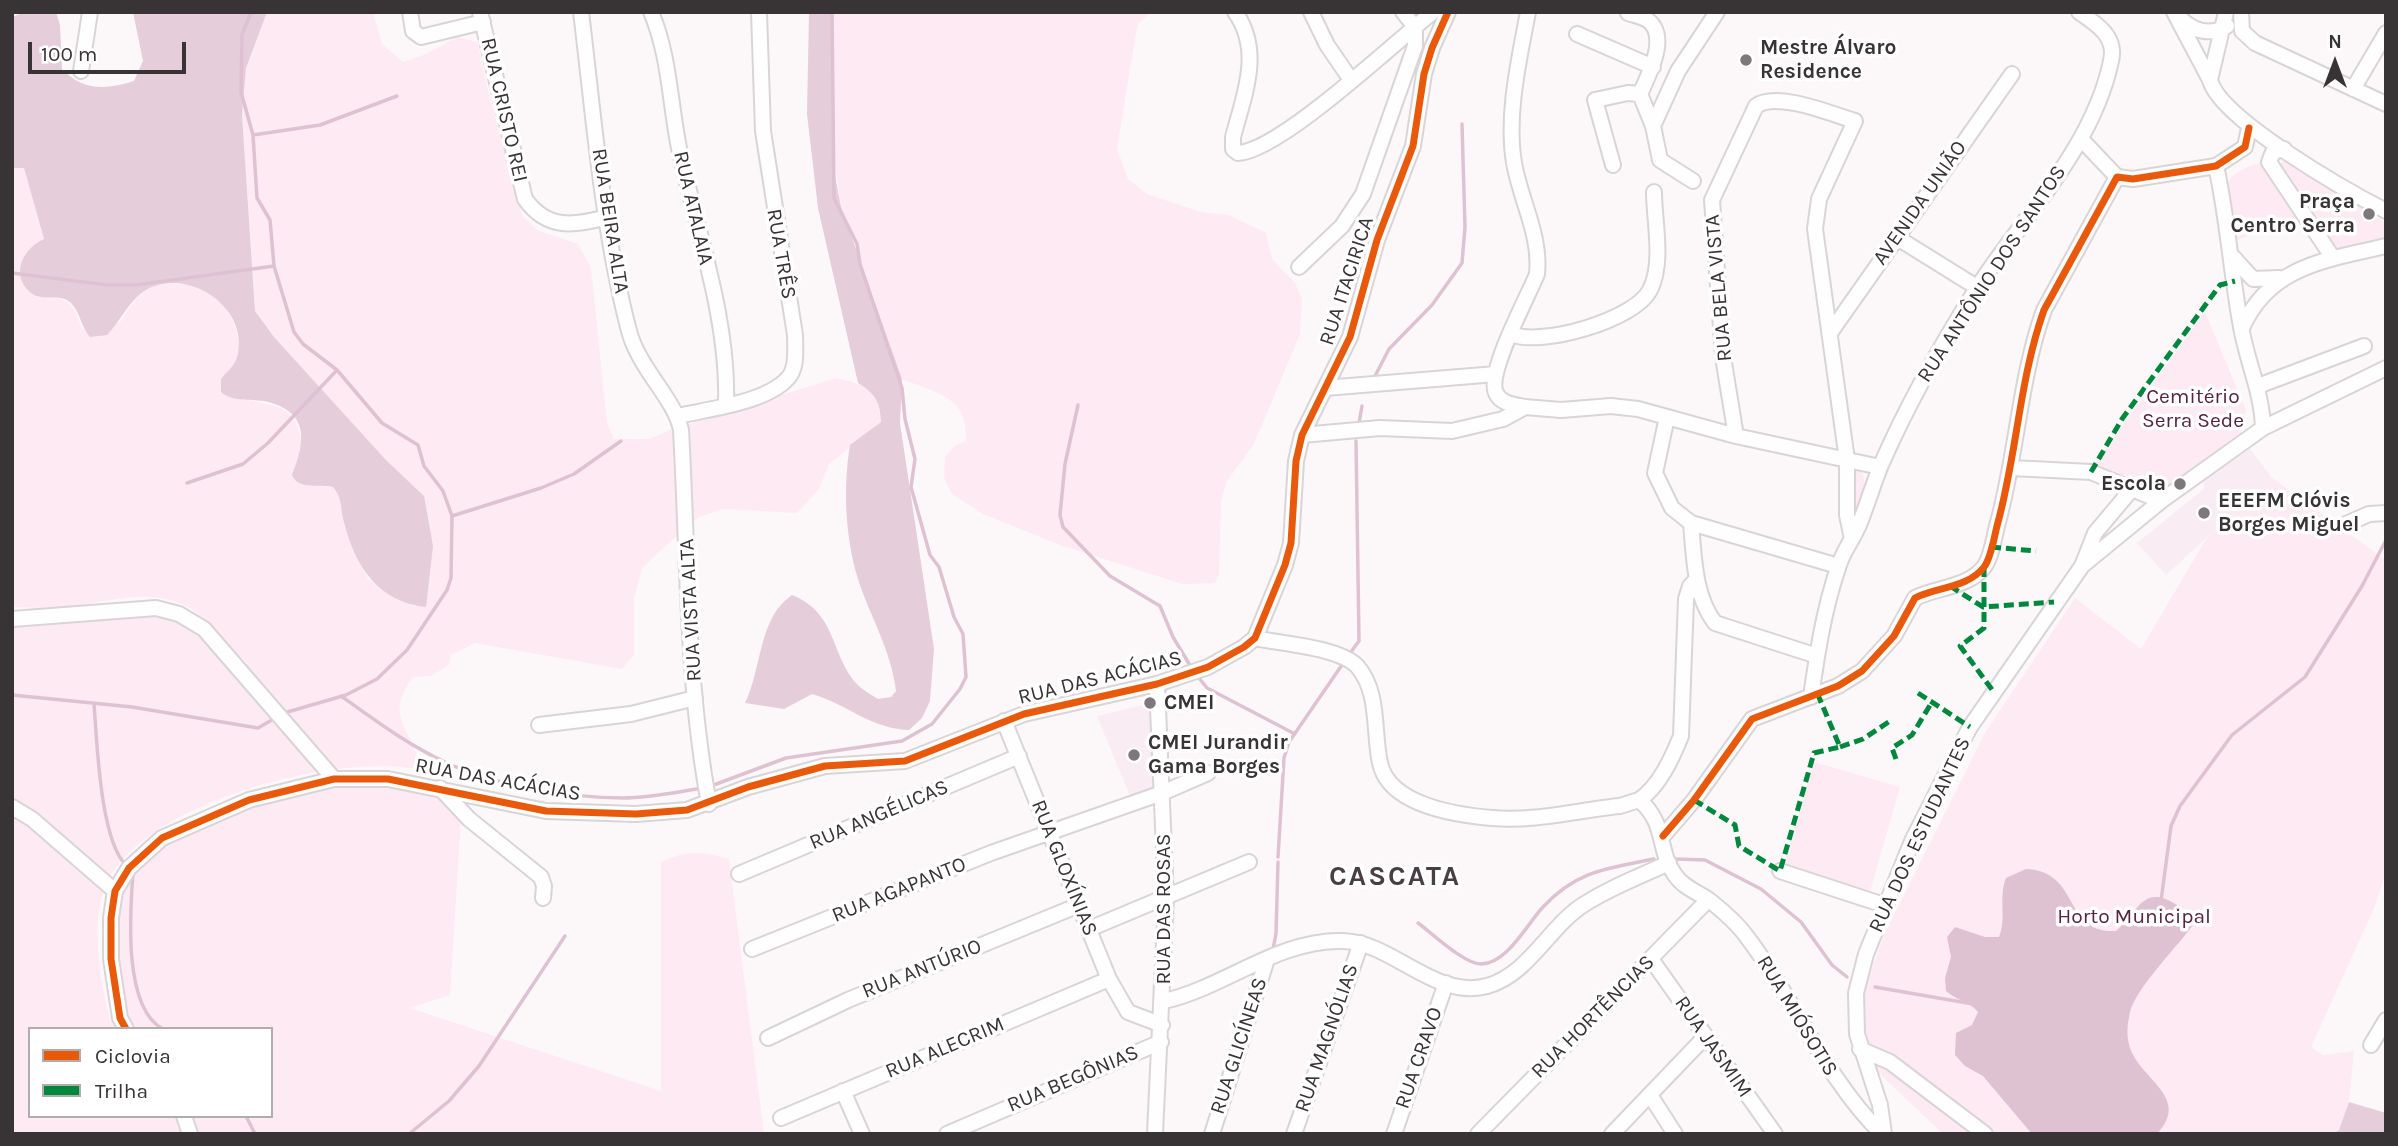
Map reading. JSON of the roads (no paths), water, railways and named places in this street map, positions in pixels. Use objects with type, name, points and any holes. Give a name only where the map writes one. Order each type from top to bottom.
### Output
[{"type":"street","points":[[81,71],[90,12]]},
{"type":"street","points":[[410,12],[413,31],[426,37],[482,17]]},
{"type":"street","name":"RUA BEIRA ALTA","points":[[580,12],[607,217],[629,332],[648,374],[678,416]]},
{"type":"street","name":"RUA ATALAIA","points":[[651,12],[663,50],[680,150],[722,339],[727,371],[726,405]]},
{"type":"street","name":"RUA TRÊS","points":[[678,416],[761,394],[790,374],[795,353],[762,131],[759,12]]},
{"type":"street","points":[[1235,12],[1250,42],[1251,64],[1233,137],[1233,149],[1238,153],[1272,142],[1416,31],[1433,12]]},
{"type":"street","points":[[1311,12],[1327,44],[1351,80]]},
{"type":"street","points":[[1404,12],[1416,31]]},
{"type":"street","name":"RUA ITACIRICA","points":[[1255,638],[1291,543],[1296,461],[1302,435],[1350,337],[1377,240],[1413,146],[1424,74],[1448,12]]},
{"type":"street","points":[[1528,12],[1518,63],[1512,150],[1536,239],[1537,274],[1496,374],[1494,388],[1500,399],[1525,407],[1561,410],[1620,407],[1736,436],[1880,467]]},
{"type":"street","points":[[1653,126],[1678,71],[1717,12]]},
{"type":"street","points":[[2079,12],[2105,32],[2112,45],[2112,58],[2081,139]]},
{"type":"street","points":[[2174,12],[2190,28],[2211,32],[2221,30]]},
{"type":"street","points":[[2174,12],[2223,102],[2249,128],[2386,211]]},
{"type":"street","points":[[1628,13],[1647,20],[1654,28],[1657,46],[1653,66],[1640,94],[1653,126],[1660,160],[1693,181]]},
{"type":"street","points":[[2210,80],[2221,30],[2236,14],[2247,37]]},
{"type":"street","name":"RUA CRISTO REI","points":[[482,17],[524,199],[535,213],[557,222],[577,225],[607,217]]},
{"type":"street","points":[[1299,267],[1342,226],[1363,194],[1416,31]]},
{"type":"street","points":[[2353,89],[2386,33]]},
{"type":"street","points":[[1577,34],[1653,66]]},
{"type":"street","points":[[2215,52],[2234,39],[2247,37],[2386,104]]},
{"type":"street","name":"AVENIDA UNIÃO","points":[[1830,333],[2012,74]]},
{"type":"street","points":[[1613,165],[1595,100],[1628,93],[1640,94]]},
{"type":"street","name":"RUA BELA VISTA","points":[[1736,436],[1723,357],[1712,200],[1756,106],[1763,102],[1780,101],[1855,121],[1816,211],[1823,300],[1830,333]]},
{"type":"street","points":[[1663,836],[1694,800],[1752,719],[1838,686],[1862,671],[1894,636],[1915,598],[1964,581],[1984,567],[2012,468],[2030,352],[2044,310],[2117,177],[2133,179],[2216,166],[2233,158],[2245,147],[2249,128]]},
{"type":"street","name":"RUA ANTÔNIO DOS SANTOS","points":[[1811,697],[1816,656],[1838,566],[1917,388],[1978,288],[2081,139],[2117,177]]},
{"type":"street","points":[[2284,149],[2273,152],[2269,162],[2333,258]]},
{"type":"street","points":[[2216,166],[2232,256],[2241,329],[2258,386],[2263,428]]},
{"type":"street","points":[[1511,334],[1525,339],[1566,334],[1626,310],[1643,298],[1650,291],[1656,258],[1654,192]]},
{"type":"street","points":[[1896,237],[1978,288]]},
{"type":"street","points":[[2232,256],[2253,279],[2280,278],[2333,258],[2386,246]]},
{"type":"street","points":[[2241,329],[2256,302],[2280,278]]},
{"type":"street","points":[[1830,333],[1847,460],[1847,515],[1852,539]]},
{"type":"street","points":[[2258,386],[2364,346]]},
{"type":"street","name":"RUA DOS ESTUDANTES","points":[[2082,566],[2161,501],[2263,428],[2386,368]]},
{"type":"street","points":[[1325,388],[1496,374]]},
{"type":"street","points":[[1302,435],[1380,428],[1452,431],[1503,419],[1525,407]]},
{"type":"street","name":"RUA VISTA ALTA","points":[[678,416],[681,430],[699,750],[709,804]]},
{"type":"street","points":[[1667,417],[1655,472],[1672,508],[1691,523],[1838,566]]},
{"type":"street","points":[[2012,468],[2091,472],[2161,501]]},
{"type":"street","name":"RUA DOS ESTUDANTES","points":[[1883,1134],[1880,1105],[1860,1049],[1856,993],[1866,954],[1913,839],[1970,727],[2082,566],[2095,533],[2132,489]]},
{"type":"street","points":[[2344,525],[2369,514],[2386,513]]},
{"type":"street","points":[[1691,523],[1697,579],[1703,604],[1715,623],[1816,656]]},
{"type":"street","points":[[1255,638],[1327,652],[1356,665],[1371,695],[1383,774],[1391,787],[1403,796],[1436,807],[1493,818],[1620,806],[1646,796],[1673,757],[1681,736],[1686,599],[1690,586],[1697,579]]},
{"type":"street","points":[[12,619],[156,608],[190,619],[204,629],[334,779]]},
{"type":"street","name":"RUA DAS ACÁCIAS","points":[[116,891],[129,868],[145,850],[187,825],[249,800],[334,779],[388,779],[439,787],[546,811],[660,814],[709,804],[748,787],[825,766],[905,761],[1004,721],[1047,708],[1157,684],[1208,667],[1233,655],[1255,638]]},
{"type":"street","name":"RUA DAS ROSAS","points":[[1155,1134],[1164,1000],[1167,898],[1157,684]]},
{"type":"street","points":[[539,725],[631,714],[695,698]]},
{"type":"street","name":"RUA GLOXÍNIAS","points":[[1004,721],[1109,978],[1128,1012],[1162,1025]]},
{"type":"street","name":"RUA ANGÉLICAS","points":[[739,874],[1019,756]]},
{"type":"street","name":"RUA AGAPANTO","points":[[752,949],[1208,773]]},
{"type":"street","points":[[439,787],[468,820],[541,877],[544,886],[543,898]]},
{"type":"street","points":[[1164,1000],[1182,996],[1267,959],[1334,941],[1361,943],[1446,982],[1476,988],[1497,983],[1517,970],[1583,905],[1669,863],[1663,836],[1651,812],[1639,800]]},
{"type":"street","points":[[12,807],[32,819],[116,891],[111,918],[111,960],[120,1018],[125,1027]]},
{"type":"street","points":[[1089,929],[1249,862]]},
{"type":"street","name":"RUA MIÓSOTIS","points":[[1669,863],[1677,879],[1708,900],[1746,935],[1776,977],[1836,1081],[1883,1134]]},
{"type":"street","points":[[1780,871],[1887,906]]},
{"type":"street","name":"RUA HORTÊNCIAS","points":[[1478,1134],[1708,900]]},
{"type":"street","name":"RUA ANTÚRIO","points":[[768,1038],[848,1000],[1079,905]]},
{"type":"street","name":"RUA MAGNÓLIAS","points":[[1294,1134],[1361,943]]},
{"type":"street","name":"RUA GLICÍNEAS","points":[[1212,1134],[1267,959]]},
{"type":"street","name":"RUA JASMIM","points":[[1651,959],[1775,1134]]},
{"type":"street","name":"RUA ALECRIM","points":[[781,1118],[1109,978]]},
{"type":"street","name":"RUA CRAVO","points":[[1394,1134],[1446,982]]},
{"type":"street","points":[[2371,1045],[2386,1020]]},
{"type":"street","points":[[1612,1134],[1705,1037]]},
{"type":"street","name":"RUA BEGÔNIAS","points":[[947,1134],[1161,1042]]},
{"type":"street","points":[[1860,1049],[1891,1062],[1985,1134]]},
{"type":"street","points":[[843,1091],[862,1134]]},
{"type":"street","points":[[1650,1095],[1675,1134]]},
{"type":"waterway","points":[[251,12],[242,35],[241,92],[253,135],[257,198],[270,220],[274,266],[294,332],[303,344],[337,370],[382,423],[418,445],[424,466],[443,491],[452,516],[451,578],[447,590],[407,650],[377,679],[346,695],[284,713]]},
{"type":"waterway","points":[[711,786],[786,758],[902,741],[932,724],[960,689],[966,677],[963,634],[954,617],[939,567],[930,555],[911,487],[915,459],[905,419],[902,388],[860,264],[857,244],[834,198],[832,12]]},
{"type":"waterway","points":[[253,135],[320,125],[397,96]]},
{"type":"waterway","points":[[1373,380],[1389,349],[1432,305],[1462,263],[1465,227],[1462,124]]},
{"type":"waterway","points":[[12,273],[107,285],[136,285],[274,266]]},
{"type":"waterway","points":[[187,483],[243,464],[268,443],[337,370]]},
{"type":"waterway","points":[[1078,405],[1065,464],[1060,515],[1063,527],[1110,576],[1160,606],[1173,637],[1191,667]]},
{"type":"waterway","points":[[1359,423],[1362,406]]},
{"type":"waterway","points":[[452,516],[541,488],[574,474],[621,441]]},
{"type":"waterway","points":[[1348,656],[1359,641],[1356,441]]},
{"type":"waterway","points":[[2161,901],[2171,826],[2180,806],[2232,735],[2305,677],[2362,586],[2386,540]]},
{"type":"waterway","points":[[1278,857],[1284,758],[1289,742],[1344,662]]},
{"type":"waterway","points":[[1199,678],[1207,688],[1295,734]]},
{"type":"waterway","points":[[12,695],[132,707],[258,728],[277,717]]},
{"type":"waterway","points":[[341,696],[392,732],[431,755],[464,770],[508,783],[556,793],[623,798],[703,788]]},
{"type":"waterway","points":[[94,704],[105,813],[117,852],[126,865]]},
{"type":"waterway","points":[[1418,923],[1466,959],[1481,964],[1490,962],[1508,950],[1543,907],[1568,885],[1594,872],[1654,859]]},
{"type":"waterway","points":[[1677,859],[1705,860],[1761,889],[1801,922],[1832,965],[1847,977]]},
{"type":"waterway","points":[[1273,949],[1276,934],[1278,862]]},
{"type":"waterway","points":[[133,873],[131,934],[135,981],[150,1018],[161,1027]]},
{"type":"waterway","points":[[409,1134],[449,1101],[479,1066],[565,936]]},
{"type":"waterway","points":[[1875,987],[1973,1004]]},
{"type":"waterway","points":[[247,1118],[255,1134]]},
{"type":"place","name":"Mestre Álvaro Residence","points":[[1746,60]]},
{"type":"place","name":"Praça Centro Serra","points":[[2369,214]]},
{"type":"place","name":"Escola","points":[[2180,484]]},
{"type":"place","name":"EEEFM Clóvis Borges Miguel","points":[[2204,513]]},
{"type":"place","name":"CMEI","points":[[1150,703]]},
{"type":"place","name":"CMEI Jurandir Gama Borges","points":[[1134,755]]},
{"type":"district","name":"CASCATA","points":[[1395,877]]},
{"type":"park label","name":"Cemitério Serra Sede","points":[[2193,409]]},
{"type":"park label","name":"Horto Municipal","points":[[2134,917]]}]
